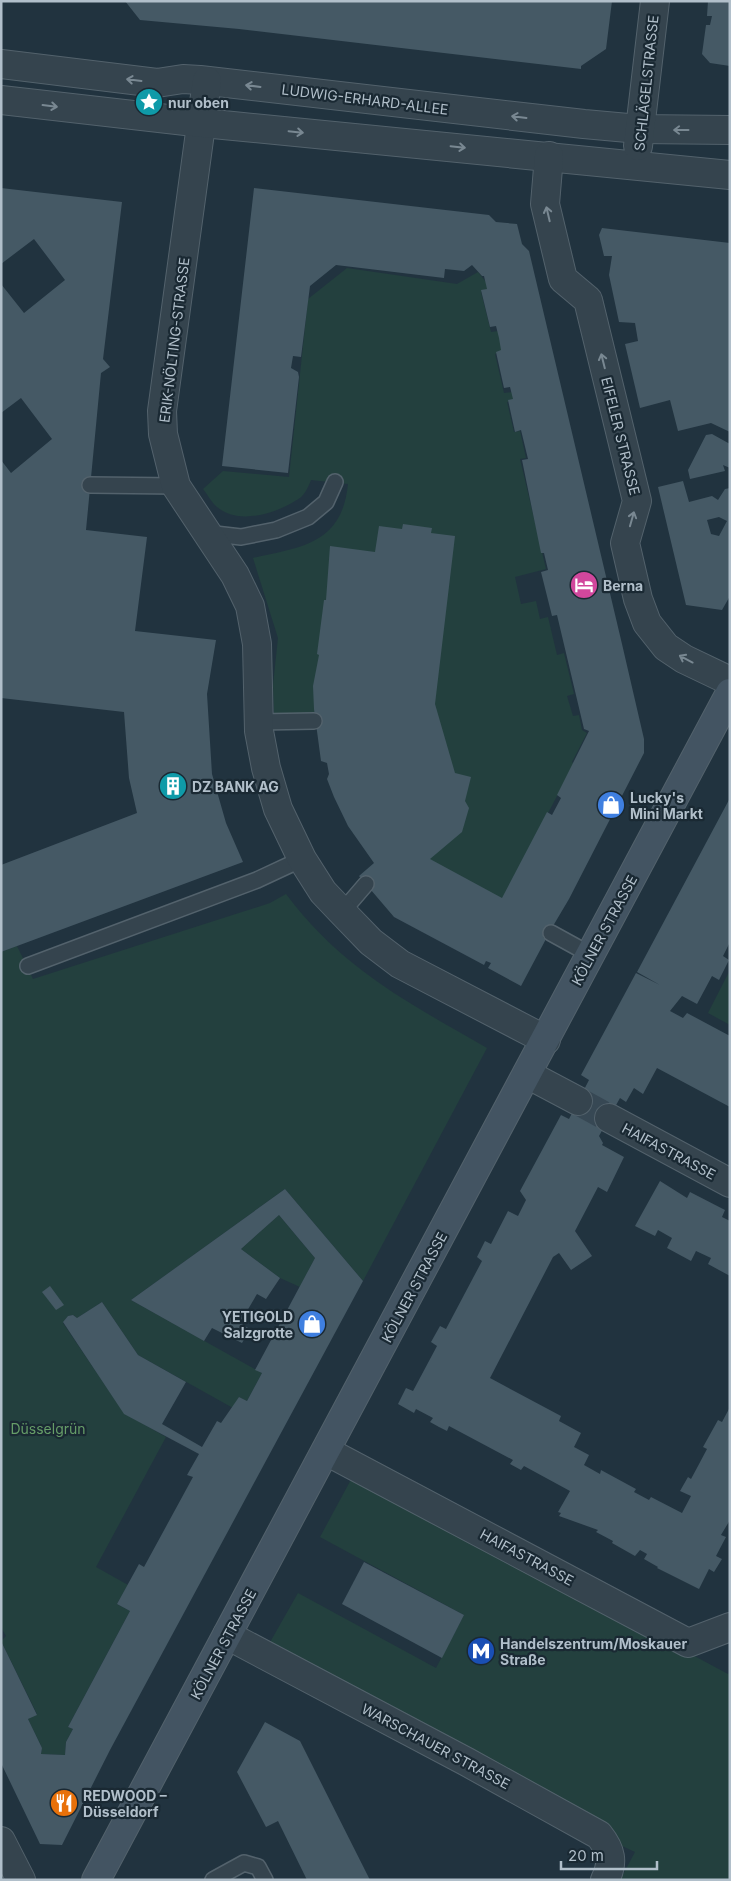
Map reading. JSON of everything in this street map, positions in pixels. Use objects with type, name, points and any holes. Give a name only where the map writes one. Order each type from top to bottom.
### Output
[{"type":"main road","name":"KÖLNER STRASSE","points":[[102,1878],[227,1635],[730,694]]},
{"type":"street","name":"SCHLÄGELSTRASSE","points":[[638,165],[639,129],[655,1]]},
{"type":"street","name":"LUDWIG-ERHARD-ALLEE","points":[[1,64],[157,83],[182,79],[207,81],[639,129],[730,130]]},
{"type":"street","name":"ERIK-NÖLTING-STRASSE","points":[[207,81],[162,411],[163,434],[176,486],[235,575],[250,606],[257,644],[259,722],[270,787],[278,809],[302,860],[323,892],[371,942],[400,964],[546,1040]]},
{"type":"street","points":[[1,100],[202,123],[730,175]]},
{"type":"street","name":"EIFELER STRASSE","points":[[549,156],[546,204],[563,279],[588,300],[637,501],[625,543],[638,599],[647,623],[666,647],[684,659],[730,681]]},
{"type":"street","points":[[527,1074],[578,1101]]},
{"type":"street","name":"HAIFASTRASSE","points":[[609,1118],[730,1183]]},
{"type":"street","name":"HAIFASTRASSE","points":[[326,1451],[688,1643],[730,1627]]},
{"type":"street","name":"WARSCHAUER STRASSE","points":[[227,1635],[467,1762],[599,1835],[611,1855],[611,1867],[605,1880]]},
{"type":"street","points":[[1,1841],[21,1880]]},
{"type":"lane","points":[[206,533],[241,537],[276,530],[308,517],[326,502],[335,482]]},
{"type":"lane","points":[[90,485],[176,486]]},
{"type":"lane","points":[[259,722],[314,720]]},
{"type":"lane","points":[[28,966],[257,880],[302,860]]},
{"type":"lane","points":[[342,912],[366,884]]},
{"type":"lane","points":[[551,933],[591,955]]},
{"type":"lane","points":[[213,1880],[244,1863],[258,1867],[264,1880]]},
{"type":"green space","points":[[347,268],[457,284],[478,272],[486,282],[488,289],[481,292],[491,332],[498,331],[503,351],[495,354],[504,393],[513,392],[514,400],[507,402],[514,432],[520,431],[526,458],[520,459],[546,569],[515,577],[521,604],[536,601],[540,619],[548,617],[557,655],[564,653],[574,694],[567,696],[573,716],[579,715],[582,730],[587,733],[572,762],[574,764],[495,913],[425,874],[375,709],[274,715],[273,685],[278,638],[253,558],[303,546],[328,531],[338,519],[344,504],[348,484],[311,480],[305,492],[298,499],[277,510],[256,516],[235,515],[226,512],[211,501],[203,489],[223,471],[289,477],[308,299]]},
{"type":"green space","name":"Düsselgrün","points":[[286,894],[330,943],[354,964],[404,999],[487,1048],[363,1281],[285,1189],[131,1300],[262,1373],[247,1401],[239,1397],[233,1408],[138,1355],[102,1302],[77,1318],[73,1315],[68,1316],[63,1323],[124,1413],[166,1437],[96,1567],[128,1585],[117,1604],[130,1611],[68,1727],[73,1729],[66,1742],[65,1755],[41,1754],[42,1748],[28,1719],[37,1714],[1,1641],[6,1636],[1,1627],[1,952],[17,946],[33,979],[270,903]]},
{"type":"green space","points":[[730,970],[730,1025],[708,1013]]},
{"type":"green space","points":[[279,1215],[315,1258],[300,1287],[280,1278],[241,1249]]},
{"type":"green space","points":[[354,1474],[728,1674],[730,1672],[730,1880],[620,1880],[635,1852],[622,1846],[605,1826],[269,1644],[298,1593],[436,1668],[464,1615],[320,1537]]},
{"type":"building","points":[[125,1],[612,1],[606,49],[581,66],[581,69],[239,29],[140,20]]},
{"type":"building","points":[[708,1],[730,1],[730,66],[710,63],[702,54],[706,25],[710,25],[712,16],[707,16]]},
{"type":"building","points":[[1,188],[122,202],[103,359],[110,367],[101,373],[86,530],[147,537],[135,631],[216,640],[207,694],[212,774],[226,823],[243,862],[1,952],[1,865],[137,813],[129,778],[124,712],[1,698],[1,460],[11,473],[52,439],[21,398],[1,413],[1,284],[24,313],[65,280],[34,239],[1,264]]},
{"type":"building","points":[[254,188],[489,215],[496,222],[517,224],[522,244],[529,251],[644,739],[644,753],[569,899],[553,926],[550,925],[543,937],[546,939],[521,986],[488,968],[491,963],[486,961],[484,965],[394,917],[359,876],[374,863],[348,826],[334,797],[327,779],[329,774],[327,763],[321,761],[314,709],[313,686],[319,655],[317,654],[324,600],[326,600],[330,546],[375,552],[379,526],[402,529],[403,524],[432,528],[431,533],[455,536],[435,704],[455,773],[471,777],[465,801],[469,808],[462,832],[430,859],[502,898],[547,812],[552,815],[561,798],[557,795],[589,731],[584,729],[557,615],[552,616],[541,572],[548,570],[544,553],[541,553],[522,460],[528,459],[521,430],[515,432],[508,400],[513,399],[510,387],[504,388],[496,352],[501,350],[499,338],[496,326],[490,327],[481,290],[487,289],[484,276],[472,265],[464,271],[445,269],[444,278],[336,265],[310,286],[301,357],[293,356],[291,368],[298,372],[299,377],[288,473],[222,466]]},
{"type":"building","points":[[602,228],[730,243],[730,432],[711,423],[678,431],[670,400],[640,408],[625,344],[638,341],[635,323],[619,322],[609,275],[612,256],[604,256],[599,235]]},
{"type":"building","points":[[712,434],[730,444],[730,468],[723,465],[725,471],[690,479],[688,470],[706,435]]},
{"type":"building","points":[[683,481],[689,502],[712,496],[718,500],[725,489],[730,488],[730,596],[722,610],[686,605],[658,487]],"holes":[[[719,517],[727,521],[719,536],[711,534],[707,520]]]},
{"type":"building","points":[[730,798],[730,942],[723,956],[729,960],[719,980],[712,976],[697,1004],[682,996],[670,1011],[683,1018],[687,1013],[730,1036],[730,1107],[657,1068],[643,1094],[634,1088],[626,1102],[620,1098],[599,1136],[603,1143],[602,1145],[624,1157],[607,1192],[598,1187],[575,1231],[592,1256],[571,1270],[559,1253],[553,1257],[490,1378],[561,1416],[559,1421],[581,1433],[574,1447],[589,1455],[584,1465],[600,1474],[601,1470],[636,1489],[634,1492],[649,1500],[651,1497],[682,1513],[691,1496],[680,1491],[688,1477],[691,1479],[698,1466],[707,1449],[703,1447],[718,1420],[722,1422],[730,1407],[730,1520],[721,1535],[726,1537],[716,1556],[722,1559],[714,1572],[709,1569],[699,1589],[657,1568],[644,1559],[647,1554],[640,1550],[635,1556],[596,1532],[598,1530],[559,1516],[561,1513],[558,1512],[570,1491],[524,1466],[521,1470],[510,1464],[513,1460],[449,1426],[447,1431],[439,1427],[430,1422],[433,1418],[416,1409],[414,1413],[398,1404],[406,1388],[413,1391],[437,1346],[431,1342],[440,1326],[446,1329],[482,1261],[477,1257],[485,1241],[491,1244],[508,1211],[518,1216],[526,1200],[520,1191],[561,1115],[569,1119],[589,1080],[581,1075],[636,973],[660,985],[637,972]]},
{"type":"building","points":[[660,1181],[687,1198],[690,1192],[725,1210],[722,1217],[730,1221],[730,1276],[708,1264],[711,1258],[696,1251],[691,1261],[667,1248],[672,1238],[658,1230],[655,1236],[635,1226]]},
{"type":"building","points":[[285,1189],[363,1281],[110,1750],[62,1845],[40,1844],[1,1763],[1,1641],[37,1715],[28,1719],[42,1748],[41,1754],[65,1755],[66,1742],[73,1729],[68,1727],[130,1611],[117,1604],[139,1564],[144,1567],[193,1477],[187,1475],[199,1454],[124,1414],[63,1322],[68,1316],[73,1315],[77,1318],[102,1302],[138,1355],[186,1382],[162,1424],[202,1447],[217,1421],[221,1423],[239,1397],[247,1401],[262,1373],[255,1370],[315,1258],[279,1215],[241,1249],[280,1278],[266,1299],[257,1294],[240,1323],[250,1329],[242,1343],[212,1328],[204,1341],[131,1300]]},
{"type":"building","points":[[50,1286],[64,1305],[56,1310],[42,1292]]},
{"type":"building","points":[[364,1562],[464,1615],[442,1658],[342,1604]]},
{"type":"building","points":[[265,1722],[300,1741],[370,1880],[307,1880],[278,1821],[266,1827],[237,1772]]},
{"type":"tunnel","points":[[578,1101],[609,1118]]},
{"type":"place","name":"nur oben","points":[[149,102]]},
{"type":"place","name":"Berna","points":[[584,585]]},
{"type":"place","name":"DZ BANK AG","points":[[173,786]]},
{"type":"place","name":"Lucky's Mini Markt","points":[[611,805]]},
{"type":"place","name":"YETIGOLD Salzgrotte","points":[[312,1324]]},
{"type":"place","name":"Handelszentrum/Moskauer Straße","points":[[481,1651]]},
{"type":"place","name":"REDWOOD – Düsseldorf","points":[[64,1803]]}]
